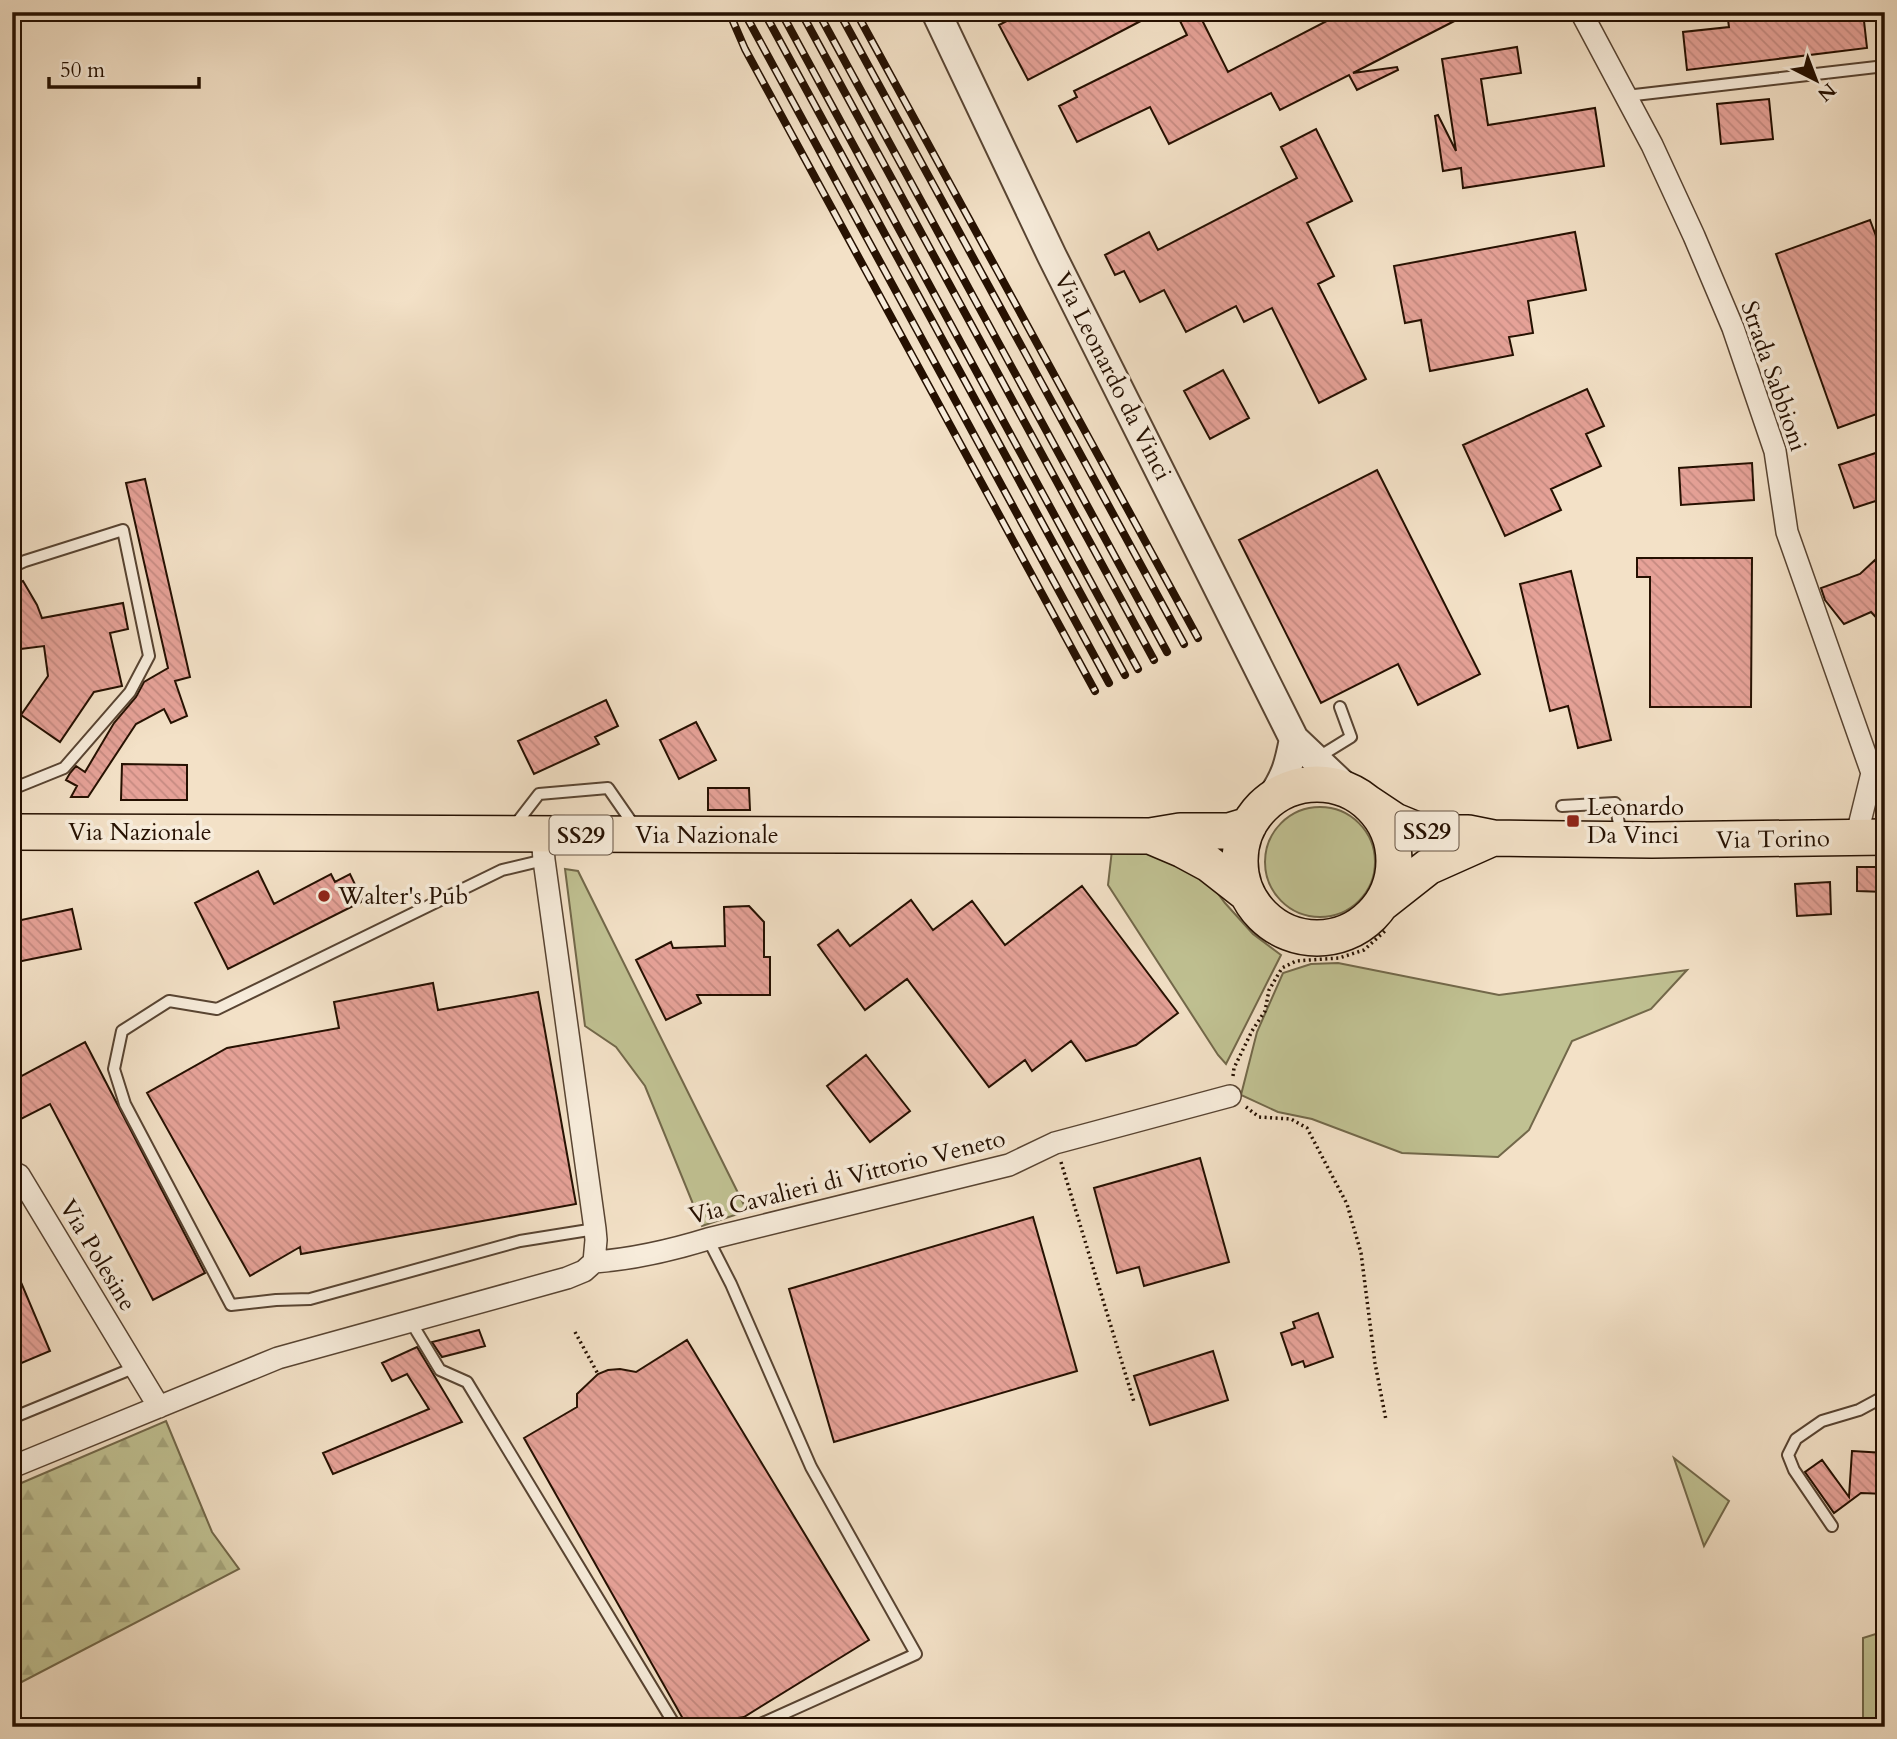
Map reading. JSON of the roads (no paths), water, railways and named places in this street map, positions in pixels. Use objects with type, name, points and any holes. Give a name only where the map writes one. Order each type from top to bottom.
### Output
[{"type":"main road","points":[[1311,784],[1327,785],[1358,797],[1378,814],[1386,827],[1394,852],[1386,915],[1342,934],[1316,938],[1289,933],[1270,922],[1259,913],[1246,893],[1240,873],[1243,838],[1260,812],[1296,787],[1311,784]]},
{"type":"main road","name":"Via Torino","points":[[1358,797],[1395,821],[1417,830],[1468,833],[1493,838],[1623,840],[1870,837]]},
{"type":"main road","name":"Via Nazionale","points":[[12,831],[531,843],[640,835],[1150,836],[1180,831],[1228,831],[1260,812]]},
{"type":"main road","name":"Via Nazionale","points":[[1150,836],[1183,849],[1209,864],[1246,893]]},
{"type":"main road","name":"Via Torino","points":[[1386,915],[1428,867],[1493,838]]},
{"type":"street","name":"Via Leonardo da Vinci","points":[[936,12],[1052,256],[1294,738],[1358,797]]},
{"type":"street","name":"Strada Sabbioni","points":[[1581,12],[1652,145],[1732,328],[1775,451],[1787,532],[1878,781],[1870,837]]},
{"type":"street","points":[[1260,812],[1283,782],[1294,738]]},
{"type":"street","points":[[531,843],[596,1240],[594,1262]]},
{"type":"street","name":"Via Cavalieri di Vittorio Veneto","points":[[12,1467],[278,1358],[567,1278],[584,1271],[594,1262],[671,1250],[1009,1165],[1055,1143],[1230,1096]]},
{"type":"street","name":"Via Polesine","points":[[12,1178],[19,1175],[159,1407]]},
{"type":"lane","points":[[1626,96],[1885,66]]},
{"type":"lane","points":[[12,567],[123,530],[149,656],[130,692],[64,768],[12,789]]},
{"type":"lane","points":[[1315,759],[1351,737],[1340,707]]},
{"type":"lane","points":[[594,1228],[520,1241],[310,1299],[231,1305],[125,1104],[114,1069],[122,1031],[169,1001],[217,1009],[502,870],[531,843],[540,794],[608,788],[640,835]]},
{"type":"lane","points":[[1562,806],[1615,803],[1623,840]]},
{"type":"lane","points":[[708,1239],[731,1284],[811,1467],[916,1654],[754,1727]]},
{"type":"lane","points":[[411,1322],[440,1370],[467,1382],[676,1727]]},
{"type":"lane","points":[[12,1418],[136,1367]]},
{"type":"lane","points":[[1832,1526],[1794,1470],[1787,1455],[1796,1439],[1822,1421],[1858,1410],[1885,1396]]},
{"type":"railway","points":[[729,12],[745,49],[1095,691]]},
{"type":"railway","points":[[744,12],[1109,683]]},
{"type":"railway","points":[[764,12],[1125,675]]},
{"type":"railway","points":[[781,12],[1138,669]]},
{"type":"railway","points":[[801,12],[1154,660]]},
{"type":"railway","points":[[818,12],[1167,652]]},
{"type":"railway","points":[[839,12],[1184,644]]},
{"type":"railway","points":[[856,12],[1198,638]]},
{"type":"place","name":"Leonardo Da Vinci","points":[[1573,821]]},
{"type":"place","name":"Walter's Pub","points":[[324,896]]}]
